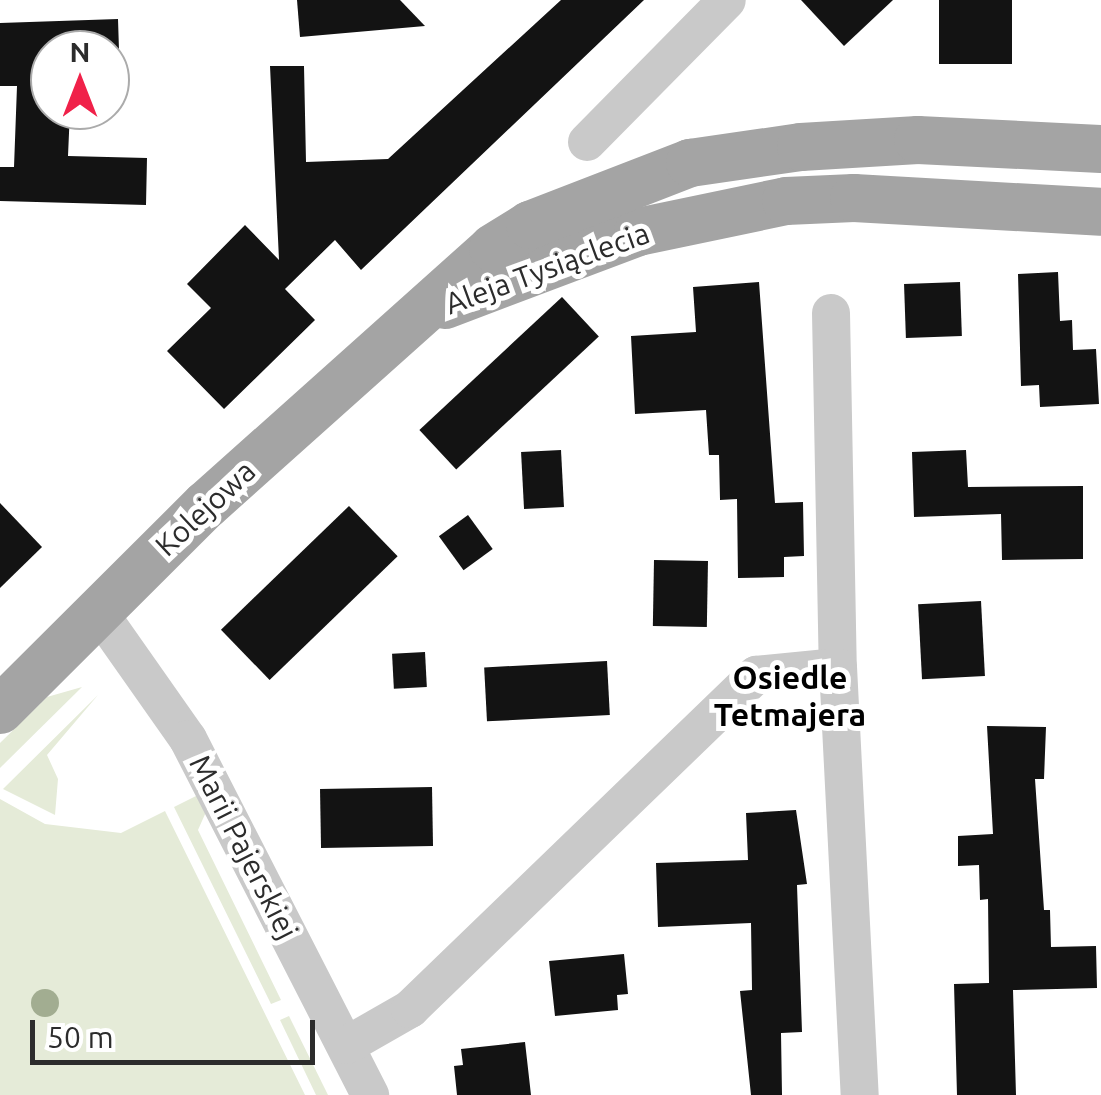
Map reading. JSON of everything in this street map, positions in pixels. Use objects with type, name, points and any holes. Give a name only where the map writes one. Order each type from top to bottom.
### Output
[{"type":"main road","name":"Aleja Tysiąclecia","points":[[419,315],[493,248],[530,225],[690,162],[918,140],[1101,149]]},
{"type":"main road","name":"Aleja Tysiąclecia","points":[[419,315],[638,232],[786,201],[854,198],[1101,212]]},
{"type":"main road","name":"Kolejowa","points":[[0,710],[206,505],[419,315]]},
{"type":"street","points":[[587,142],[727,0]]},
{"type":"street","points":[[831,313],[838,667],[860,1095]]},
{"type":"street","name":"Marii Pajerskiej","points":[[98,611],[188,739],[370,1095]]},
{"type":"street","points":[[347,1045],[410,1009],[756,675],[838,667]]},
{"type":"green space","points":[[82,687],[0,768],[0,743],[47,697]]},
{"type":"green space","points":[[98,695],[47,755],[58,779],[55,815],[3,789]]},
{"type":"green space","points":[[198,795],[206,812],[198,830],[281,1000],[271,1004],[174,807]]},
{"type":"green space","points":[[0,799],[45,824],[121,833],[165,811],[305,1095],[0,1095]]},
{"type":"green space","points":[[289,1016],[328,1095],[316,1095],[280,1020]]},
{"type":"building","points":[[297,0],[400,0],[425,26],[300,37]]},
{"type":"building","points":[[561,0],[644,0],[361,270],[335,240],[285,289],[315,320],[224,409],[167,351],[211,308],[187,284],[245,225],[279,260],[270,66],[304,66],[306,162],[388,159]]},
{"type":"building","points":[[801,0],[893,0],[844,46]]},
{"type":"building","points":[[939,0],[1012,0],[1012,64],[939,64]]},
{"type":"building","points":[[118,19],[118,30],[30,30],[30,130],[69,130],[68,156],[147,158],[146,205],[0,201],[0,167],[14,167],[17,86],[0,86],[0,23]]},
{"type":"building","points":[[1058,272],[1060,321],[1072,320],[1073,350],[1096,349],[1099,404],[1040,407],[1039,385],[1021,386],[1018,274]]},
{"type":"building","points":[[759,282],[775,503],[803,502],[804,556],[784,557],[784,577],[738,578],[737,499],[720,500],[719,455],[709,455],[706,410],[635,414],[631,336],[696,332],[693,287]]},
{"type":"building","points":[[960,282],[962,336],[906,338],[904,284]]},
{"type":"building","points":[[562,297],[599,336],[456,469],[419,430]]},
{"type":"building","points":[[561,450],[564,507],[524,509],[521,452]]},
{"type":"building","points":[[966,450],[968,487],[1083,486],[1083,559],[1002,560],[1001,514],[914,517],[912,452]]},
{"type":"building","points":[[0,503],[42,547],[0,588]]},
{"type":"building","points":[[349,506],[398,556],[270,680],[221,630]]},
{"type":"building","points":[[468,515],[493,549],[464,570],[439,536]]},
{"type":"building","points":[[654,560],[708,561],[707,627],[653,626]]},
{"type":"building","points":[[981,601],[985,676],[922,679],[918,604]]},
{"type":"building","points":[[425,652],[427,687],[394,689],[392,654]]},
{"type":"building","points":[[607,661],[610,715],[487,721],[484,667]]},
{"type":"building","points":[[987,726],[1046,727],[1044,779],[1035,779],[1044,910],[1050,910],[1051,947],[1096,946],[1097,988],[1013,990],[1016,1095],[957,1095],[954,984],[989,983],[988,899],[980,900],[979,865],[958,866],[958,836],[993,834]]},
{"type":"building","points":[[432,787],[433,846],[321,848],[320,789]]},
{"type":"building","points":[[796,810],[807,884],[797,885],[802,1032],[781,1033],[782,1095],[751,1095],[740,991],[752,990],[751,923],[658,927],[656,863],[748,860],[746,813]]},
{"type":"building","points":[[624,954],[628,994],[617,995],[618,1010],[555,1016],[549,961]]},
{"type":"building","points":[[525,1042],[531,1095],[457,1095],[454,1066],[463,1065],[461,1049]]},
{"type":"district","name":"Osiedle Tetmajera","points":[[790,696]]}]
